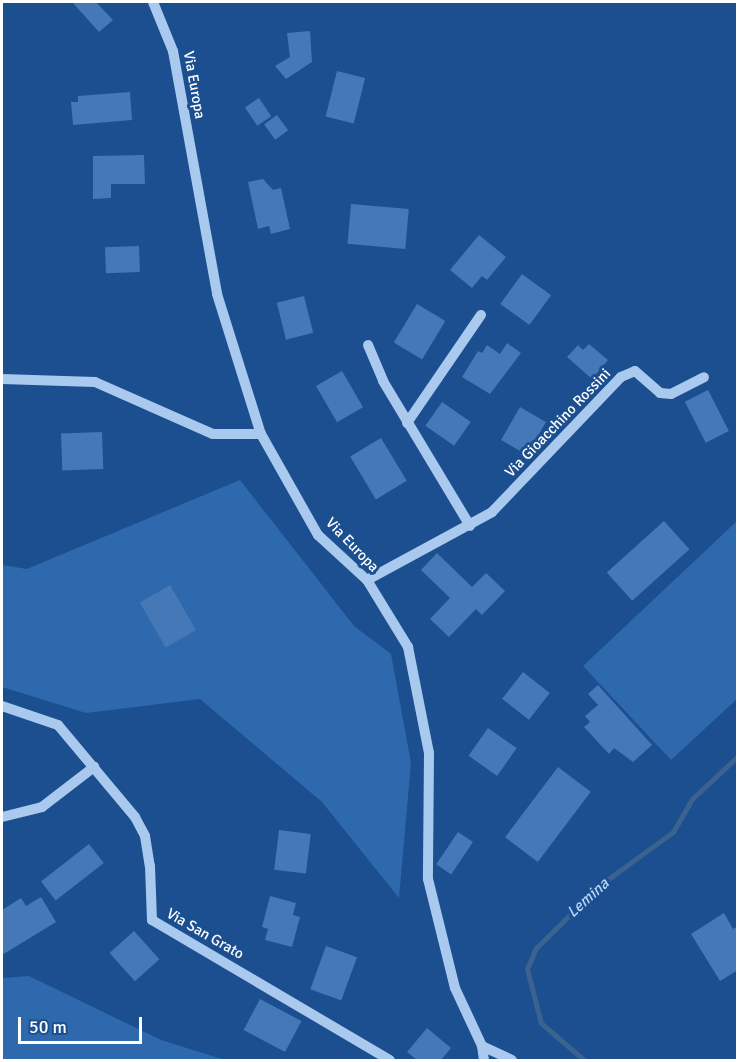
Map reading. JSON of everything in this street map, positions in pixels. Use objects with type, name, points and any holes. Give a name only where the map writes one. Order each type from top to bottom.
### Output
[{"type":"street","name":"Via Europa","points":[[153,2],[174,51],[217,294],[261,435],[318,535],[368,580],[408,647],[429,753],[428,879],[455,988],[483,1047]]},
{"type":"street","points":[[407,423],[481,315]]},
{"type":"street","points":[[368,345],[407,423],[470,526]]},
{"type":"street","name":"Via Gioacchino Rossini","points":[[368,580],[470,526],[514,492],[621,377],[635,371],[660,393],[670,394],[704,377]]},
{"type":"street","points":[[2,379],[95,382],[213,435],[261,435]]},
{"type":"street","name":"Via San Grato","points":[[2,706],[58,725],[94,767],[145,836],[152,920],[390,1060]]},
{"type":"street","points":[[2,817],[42,807],[94,767]]},
{"type":"street","points":[[484,1060],[483,1047],[513,1060]]},
{"type":"shaded area","points":[[240,480],[354,626],[391,654],[411,763],[399,898],[322,802],[200,699],[86,713],[2,687],[2,565],[27,569]]},
{"type":"shaded area","points":[[737,521],[737,699],[671,760],[583,666]]},
{"type":"shaded area","points":[[29,976],[161,1040],[225,1060],[2,1060],[2,978]]},
{"type":"building","points":[[72,2],[96,2],[113,20],[99,32]]},
{"type":"building","points":[[310,31],[312,62],[286,79],[275,66],[290,57],[287,33]]},
{"type":"building","points":[[337,71],[365,78],[354,124],[326,117]]},
{"type":"building","points":[[130,92],[132,120],[73,125],[71,102],[78,102],[78,96]]},
{"type":"building","points":[[259,98],[271,116],[257,126],[245,108]]},
{"type":"building","points":[[277,115],[288,130],[275,140],[264,124]]},
{"type":"building","points":[[144,155],[145,184],[111,184],[111,198],[93,199],[93,156]]},
{"type":"building","points":[[263,179],[273,190],[281,188],[290,229],[271,234],[269,226],[258,229],[248,182]]},
{"type":"building","points":[[351,204],[409,209],[405,249],[348,244]]},
{"type":"building","points":[[479,235],[506,257],[487,280],[482,276],[472,288],[450,270]]},
{"type":"building","points":[[139,246],[140,272],[106,273],[105,247]]},
{"type":"building","points":[[522,274],[551,295],[529,325],[500,304]]},
{"type":"building","points":[[304,296],[313,333],[286,340],[277,303]]},
{"type":"building","points":[[417,304],[445,321],[422,360],[394,343]]},
{"type":"building","points":[[507,343],[521,353],[490,394],[462,377],[478,351],[482,353],[487,345],[500,354]]},
{"type":"building","points":[[589,344],[608,360],[592,379],[567,357],[578,345],[583,350]]},
{"type":"building","points":[[342,371],[363,407],[337,422],[316,386]]},
{"type":"building","points":[[708,390],[729,431],[706,443],[685,402]]},
{"type":"building","points":[[442,402],[471,422],[454,446],[425,426]]},
{"type":"building","points":[[520,407],[546,422],[527,455],[501,440]]},
{"type":"building","points":[[102,432],[103,469],[62,470],[61,433]]},
{"type":"building","points":[[381,438],[407,481],[376,499],[350,457]]},
{"type":"building","points":[[664,521],[689,549],[632,601],[607,573]]},
{"type":"building","points":[[437,553],[472,587],[486,573],[505,591],[482,615],[476,609],[449,637],[430,619],[450,598],[421,570]]},
{"type":"building","points":[[170,585],[196,630],[166,648],[140,602]]},
{"type":"building","points":[[523,672],[550,693],[529,720],[502,699]]},
{"type":"building","points":[[598,685],[652,745],[633,762],[614,748],[609,754],[584,727],[590,722],[585,716],[598,705],[588,694]]},
{"type":"building","points":[[488,728],[517,748],[497,776],[468,756]]},
{"type":"building","points":[[558,767],[591,792],[538,862],[505,837]]},
{"type":"building","points":[[279,830],[311,834],[306,874],[274,870]]},
{"type":"building","points":[[458,832],[473,842],[451,874],[436,864]]},
{"type":"building","points":[[89,844],[104,863],[56,900],[41,882]]},
{"type":"building","points":[[270,896],[296,903],[293,915],[300,917],[292,947],[265,940],[268,929],[262,927]]},
{"type":"building","points":[[41,897],[56,922],[2,955],[2,910],[21,898],[26,906]]},
{"type":"building","points":[[724,913],[733,929],[738,926],[738,970],[720,981],[691,934]]},
{"type":"building","points":[[134,931],[159,959],[135,981],[109,953]]},
{"type":"building","points":[[326,946],[357,957],[341,1001],[310,989]]},
{"type":"building","points":[[260,999],[301,1021],[285,1052],[244,1030]]},
{"type":"building","points":[[427,1028],[451,1048],[441,1060],[417,1060],[407,1052]]},
{"type":"waterway","name":"Lemina","points":[[584,1060],[541,1023],[527,969],[536,948],[600,885],[673,832],[692,799],[738,756]]}]
